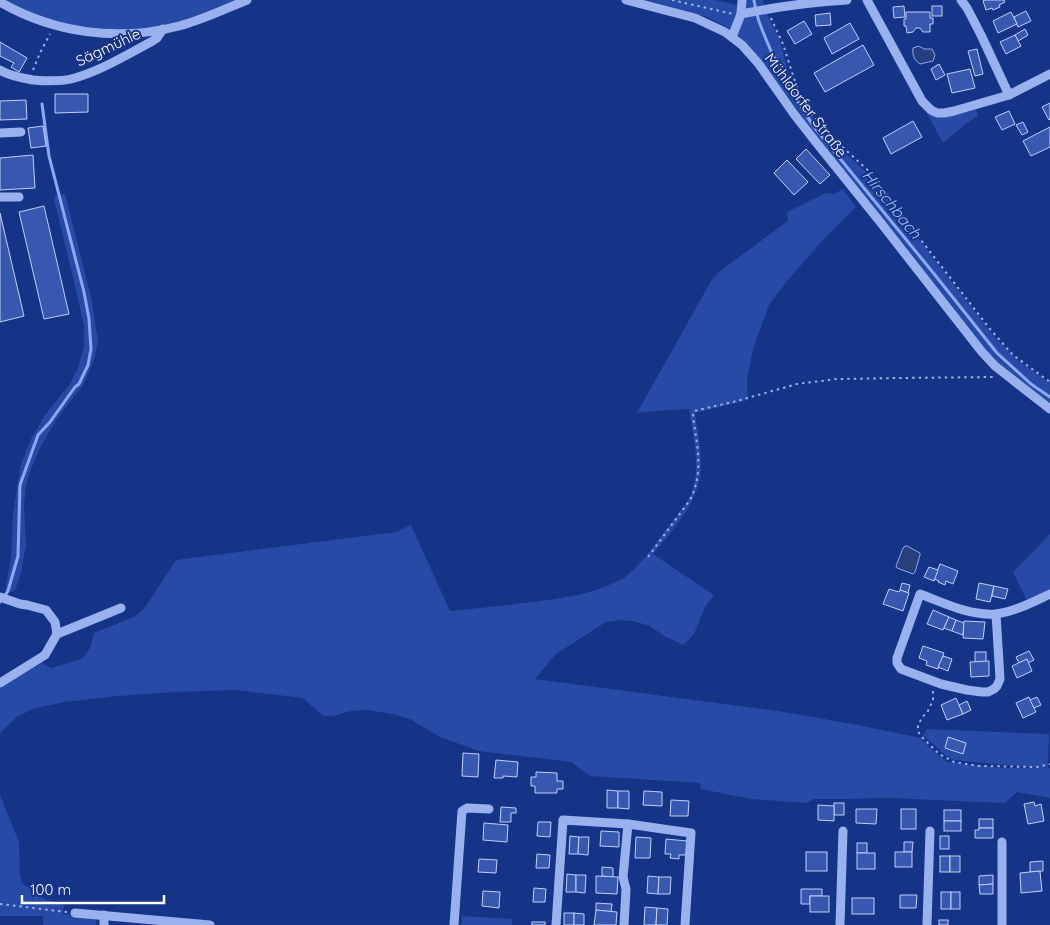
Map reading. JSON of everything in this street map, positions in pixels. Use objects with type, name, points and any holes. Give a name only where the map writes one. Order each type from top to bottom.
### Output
[{"type":"street","points":[[0,2],[27,16],[54,25],[89,32],[120,34],[151,32],[195,21],[247,0]]},
{"type":"street","name":"Mühldorfer Straße","points":[[626,0],[696,18],[716,27],[742,45],[758,63],[815,141],[973,340],[995,366],[1050,409]]},
{"type":"street","points":[[732,37],[741,14],[742,0]]},
{"type":"street","points":[[741,14],[812,2],[847,0]]},
{"type":"street","points":[[867,0],[922,101],[937,113],[954,111],[1008,94],[1050,74]]},
{"type":"street","points":[[961,0],[981,36],[1008,94]]},
{"type":"street","name":"Sägmühle","points":[[0,70],[13,76],[30,79],[55,81],[70,79],[101,68],[152,42],[163,29]]},
{"type":"street","points":[[0,133],[21,132]]},
{"type":"street","points":[[0,197],[19,197]]},
{"type":"street","points":[[996,614],[1000,679],[994,689],[982,692],[951,687],[901,669],[897,663],[897,658],[922,591],[966,610],[996,614],[1025,605],[1050,594]]},
{"type":"street","points":[[4,598],[46,610],[55,622],[57,634]]},
{"type":"street","points":[[0,683],[45,655],[57,634],[121,608]]},
{"type":"street","points":[[454,925],[462,811],[467,808],[489,808]]},
{"type":"street","points":[[556,925],[563,820],[628,824],[691,833],[685,925]]},
{"type":"street","points":[[624,925],[626,889],[623,877],[628,824]]},
{"type":"street","points":[[840,925],[843,831]]},
{"type":"street","points":[[927,925],[930,831]]},
{"type":"street","points":[[1002,842],[1002,925]]},
{"type":"street","points":[[75,913],[210,925]]},
{"type":"street","points":[[104,915],[104,925]]},
{"type":"path","points":[[672,0],[727,13],[741,14]]},
{"type":"path","points":[[764,9],[783,44],[798,91],[812,114],[837,142],[872,174],[990,329],[1013,355],[1050,382]]},
{"type":"path","points":[[30,79],[54,25]]},
{"type":"path","points":[[648,558],[684,508],[694,490],[699,470],[694,411],[797,384],[837,379],[999,378],[1007,376]]},
{"type":"path","points":[[934,682],[933,700],[918,726],[918,731],[936,752],[954,762],[972,765],[1037,767],[1050,764]]},
{"type":"path","points":[[0,904],[75,913]]},
{"type":"shaded area","points":[[6,0],[235,0],[172,24],[148,28],[101,29],[41,17]]},
{"type":"shaded area","points":[[647,0],[715,0],[738,5],[741,0],[763,0],[764,6],[752,7],[753,15],[767,14],[779,38],[791,82],[813,118],[883,191],[997,340],[1020,362],[1050,383],[1050,403],[1000,367],[970,332],[899,238],[834,160],[758,56],[743,40],[729,28],[707,17]]},
{"type":"shaded area","points":[[919,46],[924,49],[932,49],[935,55],[933,61],[920,64],[916,61],[913,55],[913,48]]},
{"type":"shaded area","points":[[925,110],[935,117],[941,118],[976,110],[978,116],[943,143]]},
{"type":"shaded area","points":[[843,189],[856,207],[824,239],[787,281],[769,305],[753,349],[747,381],[748,400],[695,413],[701,457],[697,488],[686,512],[653,554],[714,595],[705,607],[694,634],[683,645],[664,636],[650,626],[633,621],[606,622],[556,654],[535,679],[784,712],[858,725],[921,738],[947,762],[1000,768],[1041,768],[954,760],[946,756],[923,735],[927,729],[1049,734],[1048,768],[1050,768],[1050,798],[1017,792],[1005,803],[888,798],[814,799],[806,803],[751,799],[701,789],[700,783],[590,776],[571,762],[479,751],[440,737],[410,719],[392,714],[367,710],[323,716],[303,698],[235,690],[118,696],[65,702],[36,708],[18,716],[0,735],[0,685],[42,663],[51,668],[82,659],[90,648],[94,633],[136,616],[146,606],[176,560],[396,532],[411,525],[450,611],[574,596],[599,589],[624,578],[646,556],[683,508],[695,482],[696,461],[689,409],[637,413],[711,281],[720,271],[788,221],[787,212],[826,193],[834,194]]},
{"type":"shaded area","points":[[65,194],[91,297],[98,341],[94,360],[83,385],[56,420],[39,450],[29,474],[24,504],[26,545],[21,573],[15,590],[12,592],[5,590],[11,558],[13,514],[21,464],[31,439],[45,415],[70,384],[78,368],[84,346],[84,326],[54,199],[56,195]]},
{"type":"shaded area","points":[[1050,534],[1050,590],[1027,601],[1013,572]]},
{"type":"shaded area","points":[[905,546],[920,553],[913,574],[896,566]]},
{"type":"shaded area","points":[[0,795],[19,842],[22,883],[47,900],[64,905],[63,914],[97,916],[96,925],[43,925],[43,916],[0,916]]},
{"type":"shaded area","points":[[462,916],[512,919],[512,925],[461,925]]},
{"type":"building","points":[[1004,0],[1005,2],[993,10],[992,8],[986,10],[983,1]]},
{"type":"building","points":[[904,6],[905,17],[894,18],[893,7]]},
{"type":"building","points":[[932,6],[942,6],[942,16],[932,16]]},
{"type":"building","points":[[1026,11],[1031,21],[1018,27],[1014,17]]},
{"type":"building","points":[[906,12],[930,12],[933,24],[930,24],[930,32],[923,32],[920,28],[916,28],[913,32],[907,33],[906,26],[904,26]]},
{"type":"building","points":[[1011,12],[1017,24],[998,33],[993,21]]},
{"type":"building","points":[[830,13],[831,25],[816,26],[815,15]]},
{"type":"building","points":[[804,21],[812,34],[795,44],[787,31]]},
{"type":"building","points":[[850,23],[859,39],[832,54],[824,38]]},
{"type":"building","points":[[1025,29],[1028,35],[1018,41],[1015,35]]},
{"type":"building","points":[[1015,35],[1021,46],[1006,54],[1000,42]]},
{"type":"building","points":[[0,42],[27,58],[19,72],[11,67],[14,63],[0,56]]},
{"type":"building","points":[[863,45],[874,65],[825,92],[814,73]]},
{"type":"building","points":[[977,49],[983,74],[975,76],[968,51]]},
{"type":"building","points":[[939,64],[945,75],[936,80],[931,69]]},
{"type":"building","points":[[970,69],[975,88],[952,93],[947,74]]},
{"type":"building","points":[[55,94],[88,94],[88,112],[55,113]]},
{"type":"building","points":[[26,100],[27,119],[0,120],[0,101]]},
{"type":"building","points":[[1050,103],[1050,119],[1049,120],[1042,107]]},
{"type":"building","points":[[1009,111],[1015,124],[1002,130],[995,117]]},
{"type":"building","points":[[913,121],[922,137],[891,154],[883,138]]},
{"type":"building","points":[[1023,122],[1028,132],[1022,135],[1016,125]]},
{"type":"building","points":[[43,126],[46,146],[31,148],[28,128]]},
{"type":"building","points":[[1050,127],[1050,147],[1031,156],[1023,141]]},
{"type":"building","points":[[806,149],[830,175],[820,184],[796,159]]},
{"type":"building","points":[[33,155],[35,188],[0,190],[0,158]]},
{"type":"building","points":[[787,160],[808,182],[794,195],[774,173]]},
{"type":"building","points":[[44,206],[69,314],[44,319],[19,212]]},
{"type":"building","points":[[0,213],[24,316],[0,322]]},
{"type":"building","points":[[940,564],[958,571],[953,584],[946,581],[945,585],[934,579]]},
{"type":"building","points":[[929,567],[938,570],[934,581],[924,577]]},
{"type":"building","points":[[902,583],[910,585],[908,593],[900,590]]},
{"type":"building","points":[[979,583],[994,586],[990,602],[976,599]]},
{"type":"building","points":[[994,586],[1008,589],[1005,599],[992,596]]},
{"type":"building","points":[[889,589],[909,593],[903,611],[883,604]]},
{"type":"building","points":[[933,610],[949,617],[943,630],[927,624]]},
{"type":"building","points":[[949,617],[956,620],[952,631],[944,628]]},
{"type":"building","points":[[956,620],[964,623],[963,635],[952,631]]},
{"type":"building","points":[[964,621],[985,622],[983,639],[963,638]]},
{"type":"building","points":[[923,646],[944,653],[938,669],[926,665],[927,661],[919,658]]},
{"type":"building","points":[[1029,651],[1034,660],[1028,663],[1027,659],[1019,663],[1016,657]]},
{"type":"building","points":[[975,652],[986,652],[986,662],[975,662]]},
{"type":"building","points":[[943,656],[952,659],[948,671],[938,667]]},
{"type":"building","points":[[1027,659],[1032,671],[1017,678],[1012,666]]},
{"type":"building","points":[[989,661],[989,676],[971,677],[970,662]]},
{"type":"building","points":[[1029,697],[1036,712],[1023,718],[1016,703]]},
{"type":"building","points":[[1037,697],[1041,705],[1034,708],[1030,700]]},
{"type":"building","points":[[956,698],[963,714],[947,720],[941,705]]},
{"type":"building","points":[[967,701],[971,710],[963,714],[959,705]]},
{"type":"building","points":[[948,737],[966,743],[963,754],[945,748]]},
{"type":"building","points":[[463,753],[479,754],[478,777],[462,776]]},
{"type":"building","points":[[496,760],[518,762],[517,777],[503,776],[503,778],[494,778]]},
{"type":"building","points":[[536,772],[557,773],[557,781],[563,781],[563,789],[557,789],[557,793],[535,793],[535,786],[531,786],[531,777],[536,777]]},
{"type":"building","points":[[607,790],[618,791],[618,808],[607,808]]},
{"type":"building","points":[[618,791],[629,791],[629,809],[618,808]]},
{"type":"building","points":[[644,791],[662,792],[662,806],[643,805]]},
{"type":"building","points":[[671,800],[689,801],[688,816],[670,816]]},
{"type":"building","points":[[1034,802],[1035,806],[1041,804],[1044,821],[1028,824],[1024,804]]},
{"type":"building","points":[[834,803],[844,803],[844,815],[834,815]]},
{"type":"building","points":[[818,805],[834,806],[834,821],[818,820]]},
{"type":"building","points":[[501,807],[516,808],[516,813],[511,813],[511,822],[500,822]]},
{"type":"building","points":[[856,809],[877,809],[876,824],[856,823]]},
{"type":"building","points":[[901,809],[916,809],[916,829],[901,829]]},
{"type":"building","points":[[944,810],[961,810],[961,821],[944,821]]},
{"type":"building","points":[[979,819],[993,819],[993,828],[979,828]]},
{"type":"building","points":[[944,821],[961,821],[961,831],[944,831]]},
{"type":"building","points":[[538,822],[551,822],[550,837],[537,836]]},
{"type":"building","points":[[484,823],[508,825],[507,842],[483,840]]},
{"type":"building","points":[[979,828],[993,828],[993,838],[975,838],[975,830],[979,830]]},
{"type":"building","points":[[601,831],[619,832],[619,847],[600,846]]},
{"type":"building","points":[[570,836],[579,837],[578,854],[569,854]]},
{"type":"building","points":[[940,836],[949,836],[949,849],[940,849]]},
{"type":"building","points":[[579,837],[589,837],[588,855],[578,854]]},
{"type":"building","points":[[636,837],[651,838],[650,858],[635,858]]},
{"type":"building","points":[[666,839],[687,841],[686,855],[679,855],[679,859],[670,858],[671,854],[665,854]]},
{"type":"building","points":[[904,842],[913,842],[912,852],[904,852]]},
{"type":"building","points":[[857,843],[867,843],[867,853],[857,853]]},
{"type":"building","points":[[806,852],[827,852],[827,871],[806,871]]},
{"type":"building","points":[[895,852],[912,852],[912,867],[895,867]]},
{"type":"building","points":[[857,853],[875,853],[875,869],[857,869]]},
{"type":"building","points":[[537,854],[550,855],[549,868],[536,868]]},
{"type":"building","points":[[940,856],[950,856],[950,872],[940,872]]},
{"type":"building","points":[[950,856],[960,856],[960,872],[950,872]]},
{"type":"building","points":[[479,859],[497,860],[496,873],[478,872]]},
{"type":"building","points":[[1043,861],[1043,871],[1030,872],[1030,862]]},
{"type":"building","points":[[602,867],[613,868],[613,877],[602,876]]},
{"type":"building","points":[[1040,871],[1042,891],[1021,893],[1020,873]]},
{"type":"building","points":[[567,874],[576,875],[576,892],[566,892]]},
{"type":"building","points":[[576,875],[586,875],[585,893],[576,892]]},
{"type":"building","points":[[993,875],[993,884],[979,885],[979,876]]},
{"type":"building","points":[[596,876],[618,877],[617,894],[596,893]]},
{"type":"building","points":[[648,876],[659,877],[658,894],[647,893]]},
{"type":"building","points":[[659,877],[671,877],[670,894],[658,894]]},
{"type":"building","points":[[993,884],[993,894],[980,894],[979,885]]},
{"type":"building","points":[[534,888],[546,889],[545,902],[533,902]]},
{"type":"building","points":[[801,889],[822,889],[822,896],[810,896],[810,904],[801,904]]},
{"type":"building","points":[[483,891],[500,892],[499,908],[482,906]]},
{"type":"building","points":[[941,892],[951,892],[951,909],[941,909]]},
{"type":"building","points":[[951,892],[960,892],[960,909],[951,909]]},
{"type":"building","points":[[900,895],[917,895],[916,908],[900,908]]},
{"type":"building","points":[[810,896],[829,896],[829,912],[810,912]]},
{"type":"building","points":[[852,898],[874,898],[874,914],[852,914]]},
{"type":"building","points":[[596,903],[612,904],[611,912],[596,910]]},
{"type":"building","points":[[645,907],[657,908],[656,925],[644,925]]},
{"type":"building","points":[[657,908],[668,909],[667,925],[656,925]]},
{"type":"building","points":[[596,910],[617,912],[616,925],[594,925]]},
{"type":"building","points":[[564,913],[574,913],[574,925],[564,925]]},
{"type":"building","points":[[574,913],[584,914],[584,925],[574,925]]},
{"type":"building","points":[[939,920],[948,920],[948,925],[939,925]]},
{"type":"building","points":[[532,922],[545,922],[545,925],[532,925]]},
{"type":"waterway","name":"Hirschbach","points":[[754,0],[758,20],[771,51],[792,91],[815,128],[997,353],[1031,384],[1050,397]]},
{"type":"waterway","points":[[0,602],[8,591],[18,556],[20,485],[38,435],[79,384],[88,365],[91,349],[89,319],[84,292],[49,156],[42,104]]}]
